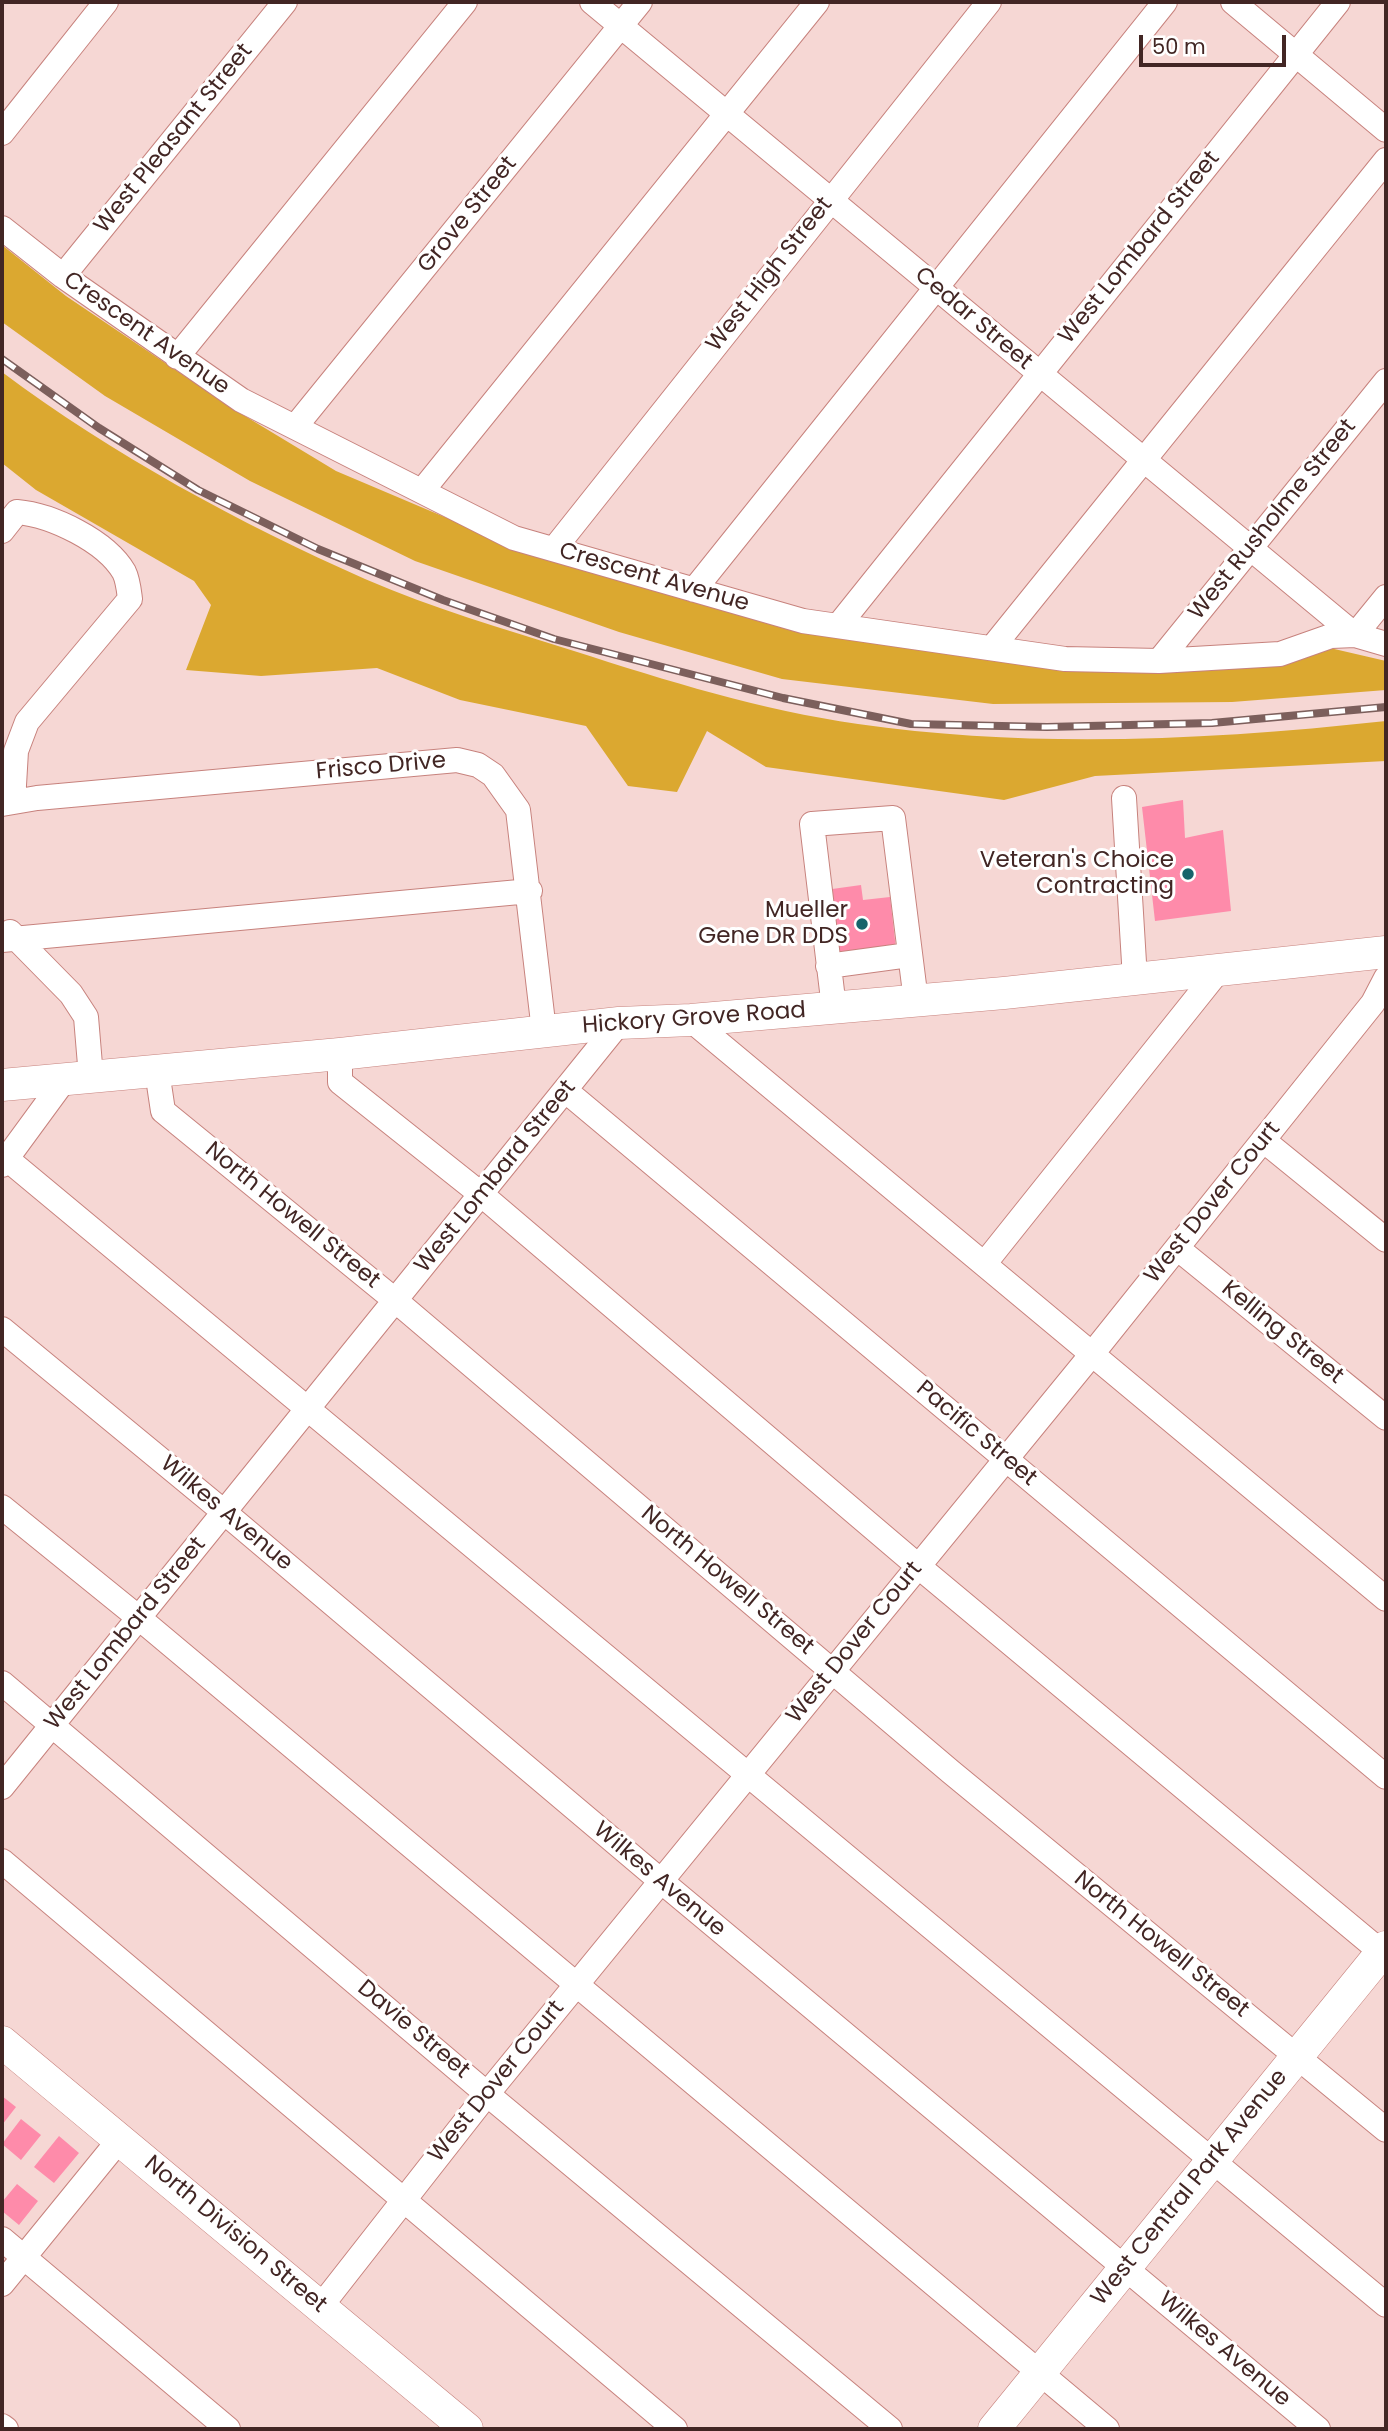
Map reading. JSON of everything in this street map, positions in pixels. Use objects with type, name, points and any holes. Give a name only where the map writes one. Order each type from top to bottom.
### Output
[{"type":"main road","name":"Hickory Grove Road","points":[[2,1085],[340,1054],[618,1023],[691,1020],[916,1001],[1386,952]]},
{"type":"main road","name":"West Central Park Avenue","points":[[995,2429],[1385,1952]]},
{"type":"main road","name":"North Division Street","points":[[2,2042],[467,2429]]},
{"type":"street","points":[[2,134],[107,2]]},
{"type":"street","name":"West Pleasant Street","points":[[63,275],[285,2]]},
{"type":"street","points":[[177,357],[465,2]]},
{"type":"street","name":"Cedar Street","points":[[592,2],[1354,635]]},
{"type":"street","name":"Grove Street","points":[[295,427],[640,2]]},
{"type":"street","points":[[422,491],[817,2]]},
{"type":"street","name":"West High Street","points":[[554,549],[989,2]]},
{"type":"street","points":[[694,590],[1165,2]]},
{"type":"street","points":[[1233,2],[1386,130]]},
{"type":"street","name":"West Lombard Street","points":[[838,626],[1338,2]]},
{"type":"street","points":[[992,648],[1386,160]]},
{"type":"street","name":"Crescent Avenue","points":[[2,228],[63,275],[241,400],[514,538],[803,621],[1065,659],[1159,661],[1280,654],[1331,636],[1354,635],[1386,645]]},
{"type":"street","name":"West Rusholme Street","points":[[1159,661],[1386,380]]},
{"type":"street","points":[[7,803],[16,751],[27,722],[130,599],[125,574],[108,552],[41,514],[9,522]]},
{"type":"street","points":[[1354,635],[1386,597]]},
{"type":"street","name":"Frisco Drive","points":[[7,803],[457,760],[478,765],[493,775],[518,810],[530,891],[544,1031]]},
{"type":"street","points":[[1124,798],[1135,979]]},
{"type":"street","points":[[834,1008],[812,824],[893,818],[916,1001]]},
{"type":"street","points":[[7,934],[530,891]]},
{"type":"street","points":[[7,934],[71,995],[86,1017],[78,1078],[4,1162],[309,1407],[747,1775],[1386,2305]]},
{"type":"street","points":[[828,966],[909,955]]},
{"type":"street","points":[[985,1264],[1219,970]]},
{"type":"street","name":"West Dover Court","points":[[321,2306],[401,2200],[1092,1354],[1373,1003],[1386,978]]},
{"type":"street","points":[[691,1020],[1386,1599]]},
{"type":"street","name":"West Lombard Street","points":[[2,1787],[566,1091],[618,1023]]},
{"type":"street","points":[[340,1054],[340,1082],[482,1195],[919,1566],[1385,1952]]},
{"type":"street","name":"North Howell Street","points":[[158,1071],[163,1111],[396,1301],[833,1671],[1386,2130]]},
{"type":"street","name":"Pacific Street","points":[[566,1091],[1386,1777]]},
{"type":"street","points":[[1263,1140],[1386,1240]]},
{"type":"street","name":"Kelling Street","points":[[1177,1248],[1386,1418]]},
{"type":"street","name":"Wilkes Avenue","points":[[2,1329],[225,1512],[661,1881],[1318,2429]]},
{"type":"street","points":[[2,1507],[139,1618],[1107,2429]]},
{"type":"street","name":"Davie Street","points":[[2,1683],[487,2094],[890,2429]]},
{"type":"street","points":[[2,1861],[675,2429]]},
{"type":"street","points":[[2,2284],[121,2139]]},
{"type":"street","points":[[2,2239],[228,2429]]},
{"type":"shaded area","points":[[2,245],[66,296],[235,410],[336,471],[506,543],[1017,662],[1330,648],[1386,661],[1386,690],[1232,702],[993,704],[782,679],[619,632],[415,561],[250,481],[105,396],[2,322]]},
{"type":"shaded area","points":[[2,372],[88,431],[178,486],[271,535],[365,579],[442,609],[679,684],[822,718],[924,732],[989,737],[1188,737],[1386,721],[1386,761],[1095,776],[1004,800],[766,767],[707,731],[677,792],[628,786],[586,726],[460,700],[377,668],[261,676],[186,670],[211,605],[194,581],[36,490],[2,463]]},
{"type":"building","name":"Veteran's Choice Contracting","points":[[1183,800],[1185,838],[1223,830],[1231,911],[1155,921],[1142,807]]},
{"type":"building","name":"Mueller Gene DR DDS","points":[[861,885],[863,900],[890,897],[896,949],[834,957],[825,890]]},
{"type":"building","points":[[2,2096],[16,2107],[2,2125]]},
{"type":"building","points":[[21,2119],[41,2135],[21,2160],[2,2144]]},
{"type":"building","points":[[59,2136],[79,2153],[54,2183],[34,2167]]},
{"type":"building","points":[[17,2184],[38,2201],[19,2225],[2,2211],[2,2202]]},
{"type":"railway","points":[[2,359],[99,428],[198,490],[318,549],[443,600],[554,639],[783,698],[911,724],[1047,727],[1212,723],[1386,707]]},
{"type":"place","name":"Veteran's Choice Contracting","points":[[1188,874]]},
{"type":"place","name":"Mueller Gene DR DDS","points":[[862,924]]}]
